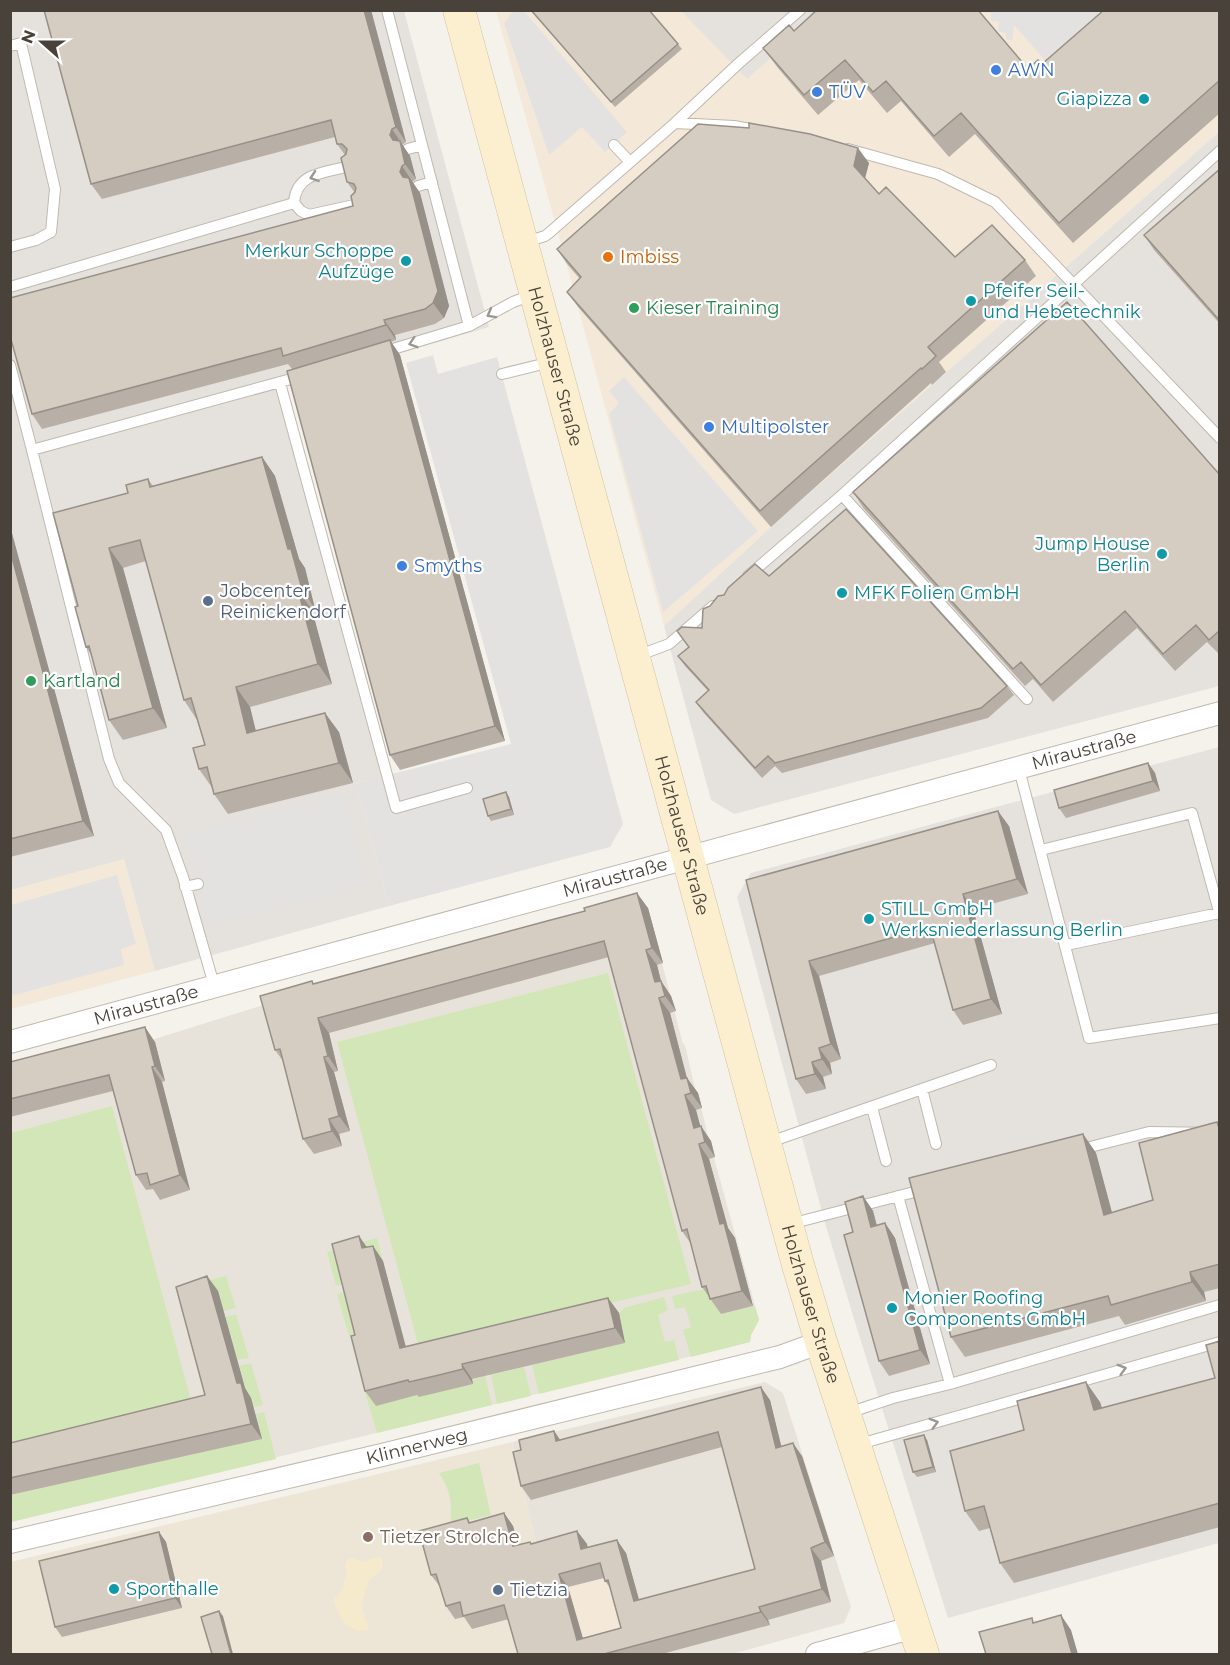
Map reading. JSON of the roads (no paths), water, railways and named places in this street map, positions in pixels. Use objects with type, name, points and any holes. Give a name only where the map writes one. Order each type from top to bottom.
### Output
[{"type":"main road","name":"Holzhauser Straße","points":[[459,10],[787,1225],[821,1342],[918,1641]]},
{"type":"street","name":"Miraustraße","points":[[10,1042],[1220,713]]},
{"type":"street","name":"Klinnerweg","points":[[10,1542],[382,1455],[780,1357],[821,1342]]},
{"type":"street","points":[[817,1654],[918,1641]]},
{"type":"lane","points":[[387,10],[469,326]]},
{"type":"lane","points":[[522,244],[545,236],[800,10]]},
{"type":"lane","points":[[10,46],[21,43],[55,189],[51,232],[36,240],[10,247]]},
{"type":"lane","points":[[675,123],[734,126],[765,131]]},
{"type":"lane","points":[[408,149],[422,145]]},
{"type":"lane","points":[[614,145],[630,162]]},
{"type":"lane","points":[[839,146],[938,174],[995,202],[1220,438]]},
{"type":"lane","points":[[738,585],[842,495],[1220,152]]},
{"type":"lane","points":[[350,166],[307,178],[300,183],[295,193],[294,203],[301,211],[309,215],[359,204]]},
{"type":"lane","points":[[418,186],[432,182]]},
{"type":"lane","points":[[10,287],[294,203]]},
{"type":"lane","points":[[369,356],[469,326],[513,302],[536,293]]},
{"type":"lane","points":[[502,374],[554,361]]},
{"type":"lane","points":[[10,365],[109,759],[119,783],[166,830],[214,985]]},
{"type":"lane","points":[[32,450],[313,373]]},
{"type":"lane","points":[[280,383],[396,808],[467,788]]},
{"type":"lane","points":[[842,495],[1027,699]]},
{"type":"lane","points":[[634,657],[669,644],[721,600]]},
{"type":"lane","points":[[1019,769],[1089,1038],[1220,1018]]},
{"type":"lane","points":[[1041,850],[1192,813],[1219,914],[1066,945]]},
{"type":"lane","points":[[185,887],[198,884]]},
{"type":"lane","points":[[765,1143],[991,1065]]},
{"type":"lane","points":[[922,1089],[936,1144]]},
{"type":"lane","points":[[872,1107],[886,1161]]},
{"type":"lane","points":[[1069,1153],[1149,1132],[1220,1133]]},
{"type":"lane","points":[[787,1225],[932,1188]]},
{"type":"lane","points":[[898,1196],[950,1384]]},
{"type":"lane","points":[[844,1415],[893,1398],[950,1384],[1220,1305]]},
{"type":"lane","points":[[855,1445],[1220,1342]]},
{"type":"place","name":"AWN","points":[[996,70]]},
{"type":"place","name":"TÜV","points":[[817,92]]},
{"type":"place","name":"Giapizza","points":[[1144,99]]},
{"type":"place","name":"Imbiss","points":[[608,257]]},
{"type":"place","name":"Merkur Schoppe Aufzüge","points":[[406,261]]},
{"type":"place","name":"Pfeifer Seil- und Hebetechnik","points":[[971,301]]},
{"type":"place","name":"Kieser Training","points":[[634,308]]},
{"type":"place","name":"Multipolster","points":[[709,427]]},
{"type":"place","name":"Jump House Berlin","points":[[1162,554]]},
{"type":"place","name":"Smyths","points":[[402,566]]},
{"type":"place","name":"MFK Folien GmbH","points":[[842,593]]},
{"type":"place","name":"Jobcenter Reinickendorf","points":[[208,601]]},
{"type":"place","name":"Kartland","points":[[31,681]]},
{"type":"place","name":"STILL GmbH Werksniederlassung Berlin","points":[[869,919]]},
{"type":"place","name":"Monier Roofing Components GmbH","points":[[892,1308]]},
{"type":"place","name":"Tietzer Strolche","points":[[368,1537]]},
{"type":"place","name":"Sporthalle","points":[[114,1589]]},
{"type":"place","name":"Tietzia","points":[[498,1590]]}]
